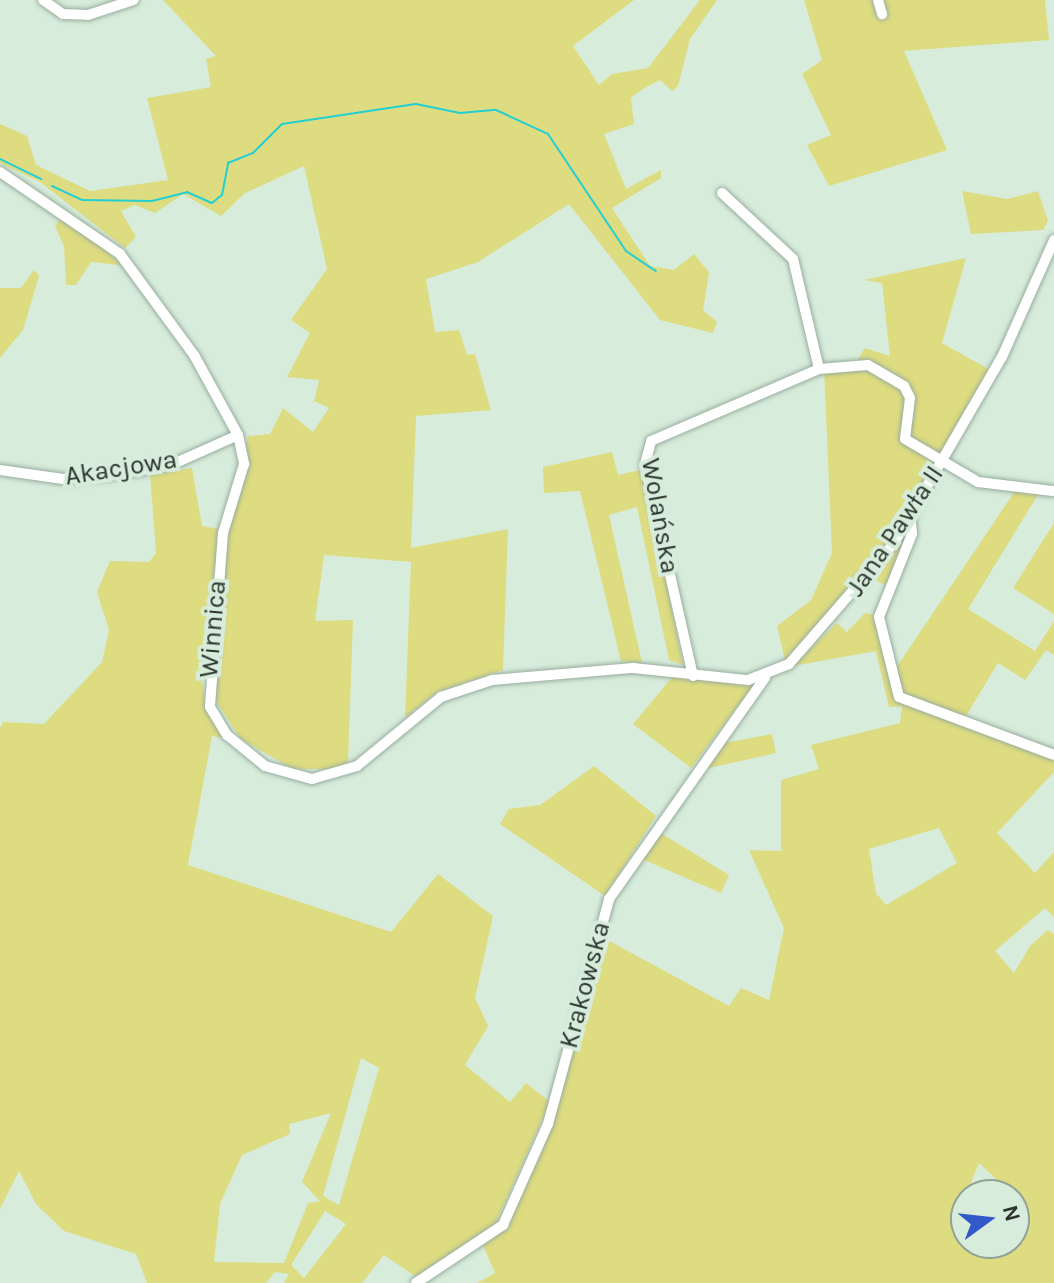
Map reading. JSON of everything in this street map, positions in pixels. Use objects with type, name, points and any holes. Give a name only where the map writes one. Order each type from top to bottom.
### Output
[{"type":"street","points":[[43,0],[63,14],[88,15],[134,0]]},
{"type":"street","points":[[878,0],[882,14]]},
{"type":"street","name":"Winnica","points":[[0,172],[120,254],[186,343],[238,435],[244,464],[223,533],[207,691],[221,727],[265,766],[294,777],[339,775],[461,688],[633,668],[693,676]]},
{"type":"street","points":[[722,193],[793,259],[819,369]]},
{"type":"street","name":"Jana Pawła II","points":[[765,678],[828,626],[910,514],[1002,357],[1054,240]]},
{"type":"street","name":"Wolańska","points":[[693,676],[645,450],[734,401],[841,363],[886,372],[910,398],[905,439],[945,457]]},
{"type":"street","name":"Akacjowa","points":[[0,470],[63,479],[118,474],[171,465],[238,435]]},
{"type":"street","points":[[945,457],[978,482],[1052,491]]},
{"type":"street","points":[[910,514],[912,534],[879,617],[899,697],[1054,755]]},
{"type":"street","points":[[693,676],[765,678]]},
{"type":"street","name":"Krakowska","points":[[416,1283],[510,1214],[548,1124],[609,899],[765,678]]},
{"type":"shaded area","points":[[163,0],[634,0],[573,46],[599,85],[612,74],[648,68],[700,0],[717,0],[690,39],[678,86],[672,91],[660,80],[641,90],[631,98],[634,124],[604,134],[626,189],[661,170],[661,178],[612,208],[650,266],[674,270],[694,254],[709,272],[703,310],[717,322],[713,333],[660,320],[569,204],[478,262],[426,279],[435,332],[459,330],[467,355],[475,354],[491,410],[416,416],[411,548],[508,529],[503,670],[437,692],[405,718],[411,562],[324,555],[315,621],[353,620],[348,762],[332,769],[293,769],[241,739],[217,703],[213,676],[225,543],[248,436],[270,434],[283,408],[313,432],[329,408],[314,401],[319,380],[287,377],[310,333],[291,320],[327,269],[304,166],[245,193],[221,216],[183,194],[155,213],[135,205],[121,211],[136,237],[125,248],[40,182],[0,163],[0,124],[27,136],[36,165],[90,191],[168,180],[147,98],[211,87],[206,59],[216,56]]},
{"type":"shaded area","points":[[804,0],[876,0],[882,20],[882,0],[1045,0],[1049,40],[904,51],[947,150],[829,186],[807,145],[831,135],[802,74],[822,60]]},
{"type":"shaded area","points":[[962,191],[1007,199],[1038,191],[1048,221],[1043,230],[971,234]]},
{"type":"shaded area","points":[[62,216],[101,243],[120,265],[91,262],[76,285],[66,285],[64,246],[55,226]]},
{"type":"shaded area","points":[[966,258],[942,343],[990,370],[886,548],[785,661],[777,626],[811,600],[832,553],[824,367],[855,364],[865,348],[890,356],[882,283],[864,280]]},
{"type":"shaded area","points":[[34,270],[39,276],[23,330],[0,358],[0,288],[21,288]]},
{"type":"shaded area","points":[[612,452],[618,475],[644,469],[683,665],[669,660],[637,507],[609,515],[642,663],[621,661],[580,491],[544,493],[543,467]]},
{"type":"shaded area","points":[[192,468],[202,526],[219,529],[202,681],[206,709],[223,738],[212,736],[188,865],[391,932],[438,874],[493,916],[475,998],[488,1026],[465,1065],[510,1102],[526,1083],[550,1102],[494,1227],[415,1276],[384,1255],[362,1283],[284,1283],[289,1274],[275,1272],[266,1283],[147,1283],[136,1254],[64,1231],[36,1204],[19,1171],[0,1209],[0,728],[3,722],[44,724],[102,662],[109,630],[97,592],[110,561],[149,562],[156,553],[150,474]],"holes":[[[361,1058],[379,1068],[339,1205],[323,1196]],[[331,1113],[302,1182],[320,1201],[308,1203],[284,1263],[214,1262],[220,1204],[242,1155],[290,1134],[289,1124]],[[325,1211],[346,1224],[304,1278],[291,1265]]]},
{"type":"shaded area","points":[[1015,491],[1039,493],[968,609],[1035,651],[1054,621],[1054,655],[1046,650],[1025,680],[998,663],[963,721],[901,697],[894,671]]},
{"type":"shaded area","points":[[913,521],[889,588],[873,578]]},
{"type":"shaded area","points":[[1054,523],[1054,614],[1013,588]]},
{"type":"shaded area","points":[[865,613],[878,616],[903,704],[1054,758],[1054,772],[997,833],[1035,873],[1054,852],[1054,917],[1045,908],[995,951],[1014,973],[1030,946],[1048,930],[1054,934],[1054,1283],[477,1283],[495,1273],[483,1245],[504,1230],[519,1199],[602,937],[729,1006],[741,988],[769,1000],[784,928],[749,850],[781,851],[781,780],[819,769],[811,745],[900,723],[902,706],[889,707],[876,651],[793,666],[837,623],[847,632]],"holes":[[[939,828],[957,863],[886,905],[876,893],[869,849]]]},
{"type":"shaded area","points":[[673,676],[755,683],[691,768],[633,724]]},
{"type":"shaded area","points":[[772,734],[776,753],[700,770],[719,744]]},
{"type":"shaded area","points":[[594,766],[656,816],[605,896],[500,824],[509,809],[540,805]]},
{"type":"shaded area","points":[[656,830],[729,875],[721,893],[637,857]]},
{"type":"waterway","points":[[52,186],[82,200],[152,201],[187,192],[212,203],[222,195],[228,163],[253,153],[282,124],[416,104],[460,113],[496,110],[548,134],[626,251],[656,271]]},
{"type":"waterway","points":[[0,159],[41,179]]}]
